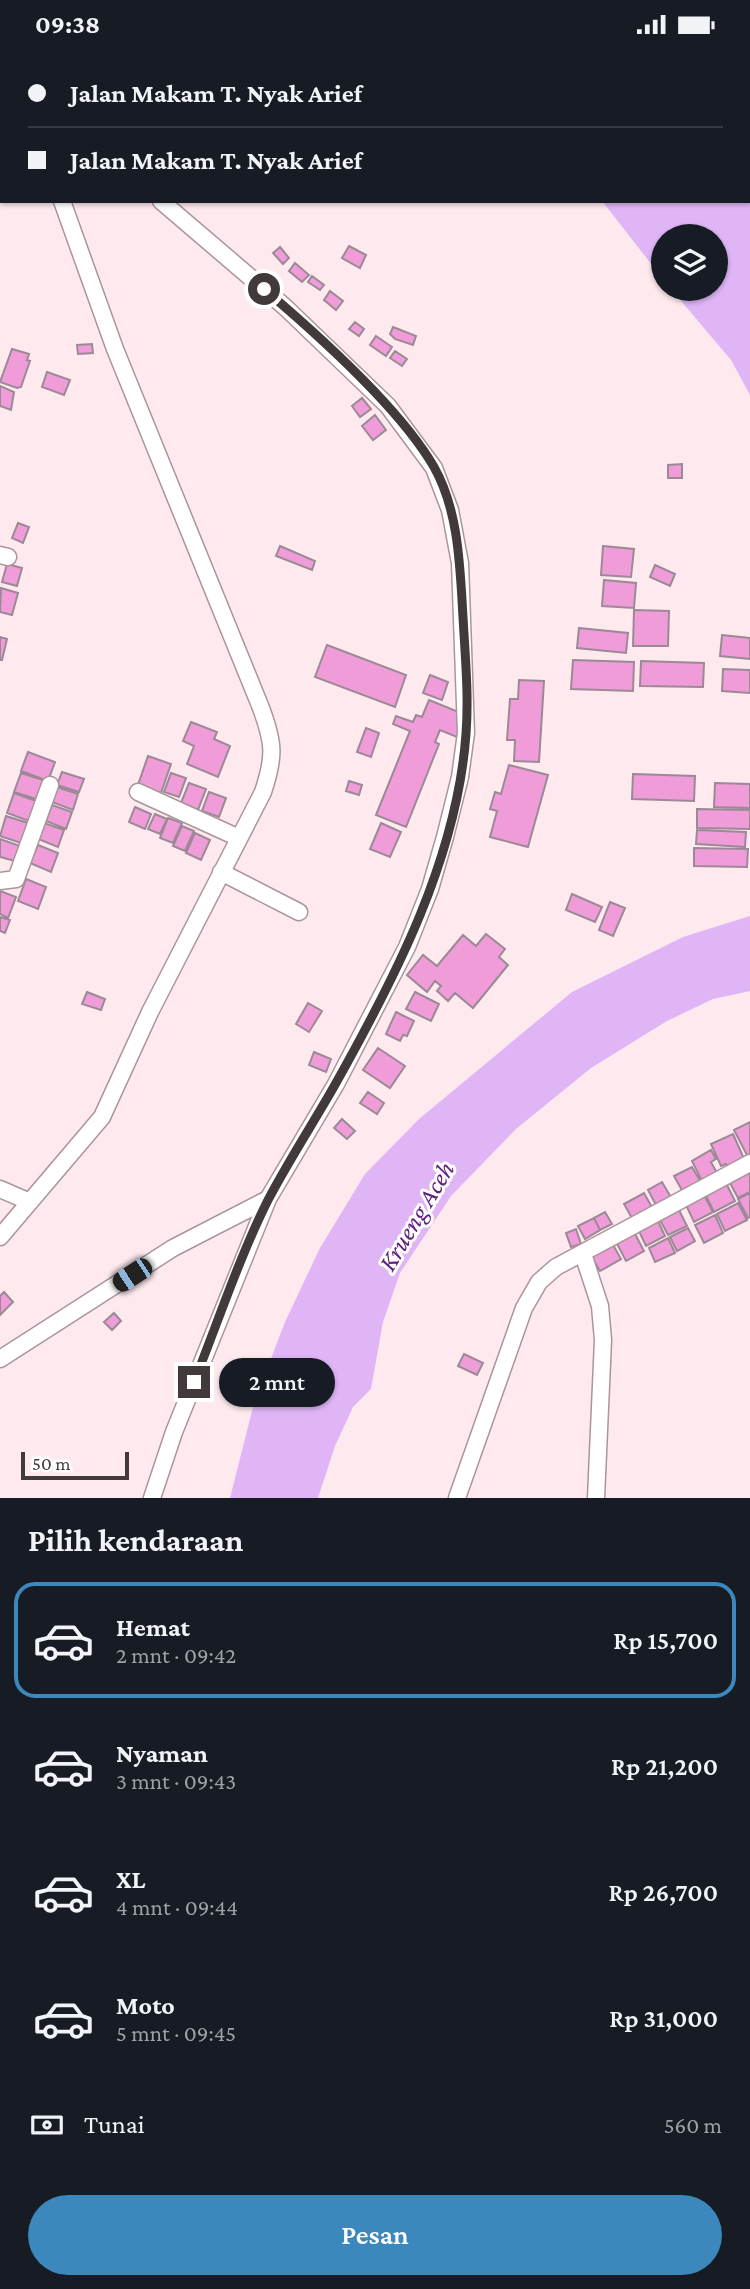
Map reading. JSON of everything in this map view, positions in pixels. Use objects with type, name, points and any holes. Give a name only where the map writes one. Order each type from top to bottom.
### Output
[{"type":"street","points":[[0,1237],[102,1118],[150,1012],[262,792],[271,767],[272,738],[116,349],[63,203]]},
{"type":"street","points":[[152,1498],[174,1432],[268,1199],[376,1008],[407,947],[430,889],[460,777],[466,733],[460,563],[450,510],[434,468],[388,406],[285,307],[163,203]]},
{"type":"street","points":[[0,881],[16,879],[50,785]]},
{"type":"street","points":[[138,792],[239,838]]},
{"type":"street","points":[[221,872],[299,912]]},
{"type":"street","points":[[457,1498],[524,1308],[539,1282],[556,1267],[750,1163]]},
{"type":"street","points":[[0,1189],[30,1202]]},
{"type":"street","points":[[0,1359],[173,1248],[268,1199]]},
{"type":"street","points":[[583,1254],[600,1306],[603,1340],[596,1498]]},
{"type":"water","points":[[604,203],[750,203],[750,395],[731,360],[681,301],[728,301],[728,224],[651,224],[651,264]]},
{"type":"water","name":"Krueng Aceh","points":[[750,916],[750,991],[713,999],[667,1021],[591,1068],[516,1129],[451,1196],[400,1273],[383,1322],[371,1389],[353,1407],[335,1446],[318,1498],[230,1498],[254,1403],[285,1322],[320,1248],[365,1174],[419,1119],[572,992],[683,937]]},
{"type":"building","points":[[349,246],[366,255],[360,268],[342,258]]},
{"type":"building","points":[[280,247],[289,258],[283,264],[273,253]]},
{"type":"building","points":[[295,263],[309,275],[302,282],[289,271]]},
{"type":"building","points":[[312,276],[324,285],[320,290],[308,282]]},
{"type":"building","points":[[330,291],[343,301],[336,310],[324,300]]},
{"type":"building","points":[[355,322],[364,329],[359,336],[349,329]]},
{"type":"building","points":[[393,327],[416,336],[413,345],[395,339],[390,334]]},
{"type":"building","points":[[376,336],[392,347],[386,356],[370,345]]},
{"type":"building","points":[[92,344],[93,353],[78,354],[77,345]]},
{"type":"building","points":[[12,349],[29,354],[27,360],[30,361],[21,387],[17,388],[0,382]]},
{"type":"building","points":[[395,351],[407,359],[402,366],[390,358]]},
{"type":"building","points":[[47,372],[70,380],[64,395],[42,387]]},
{"type":"building","points":[[0,386],[14,392],[11,410],[0,406]]},
{"type":"building","points":[[362,398],[371,409],[360,417],[352,406]]},
{"type":"building","points":[[375,415],[386,430],[373,440],[362,426]]},
{"type":"building","points":[[682,464],[682,478],[668,478],[668,465]]},
{"type":"building","points":[[18,523],[29,527],[23,543],[12,538]]},
{"type":"building","points":[[280,546],[315,561],[312,570],[276,556]]},
{"type":"building","points":[[603,546],[634,549],[631,577],[601,575]]},
{"type":"building","points":[[7,564],[22,568],[17,586],[2,582]]},
{"type":"building","points":[[655,565],[675,574],[670,586],[650,577]]},
{"type":"building","points":[[604,580],[636,583],[634,608],[602,606]]},
{"type":"building","points":[[1,588],[18,593],[12,615],[0,612]]},
{"type":"building","points":[[634,610],[669,611],[668,646],[633,646]]},
{"type":"building","points":[[579,628],[628,633],[626,653],[577,648]]},
{"type":"building","points":[[722,635],[750,638],[750,659],[720,656]]},
{"type":"building","points":[[0,637],[7,639],[2,660],[0,660]]},
{"type":"building","points":[[327,645],[406,675],[395,707],[315,677]]},
{"type":"building","points":[[573,660],[634,662],[633,691],[571,689]]},
{"type":"building","points":[[641,661],[704,663],[703,687],[640,686]]},
{"type":"building","points":[[723,669],[750,670],[750,693],[722,691]]},
{"type":"building","points":[[430,675],[448,682],[442,700],[423,693]]},
{"type":"building","points":[[519,680],[544,681],[539,762],[514,761],[515,740],[507,740],[510,699],[518,699]]},
{"type":"building","points":[[429,700],[466,715],[457,737],[440,730],[435,742],[439,744],[406,827],[376,815],[410,731],[393,724],[396,716],[413,722],[416,715],[422,717]]},
{"type":"building","points":[[191,722],[217,732],[214,739],[230,746],[218,777],[187,764],[194,746],[183,741]]},
{"type":"building","points":[[366,728],[379,733],[371,757],[357,752]]},
{"type":"building","points":[[28,752],[55,762],[48,781],[21,771]]},
{"type":"building","points":[[148,756],[171,764],[161,793],[138,785]]},
{"type":"building","points":[[509,765],[548,775],[528,847],[490,837],[497,811],[490,809],[495,792],[501,794]]},
{"type":"building","points":[[62,772],[84,779],[79,792],[57,785]]},
{"type":"building","points":[[21,773],[43,780],[36,799],[14,792]]},
{"type":"building","points":[[171,773],[186,778],[179,797],[164,792]]},
{"type":"building","points":[[633,774],[695,776],[694,801],[632,799]]},
{"type":"building","points":[[349,781],[362,785],[359,795],[346,791]]},
{"type":"building","points":[[189,783],[206,789],[198,810],[181,803]]},
{"type":"building","points":[[715,783],[750,784],[750,808],[714,807]]},
{"type":"building","points":[[57,787],[78,794],[73,810],[52,802]]},
{"type":"building","points":[[209,792],[226,798],[219,817],[202,811]]},
{"type":"building","points":[[14,793],[36,801],[29,821],[7,813]]},
{"type":"building","points":[[52,805],[72,812],[66,829],[46,821]]},
{"type":"building","points":[[135,807],[151,814],[145,829],[129,822]]},
{"type":"building","points":[[697,809],[750,810],[750,829],[697,828]]},
{"type":"building","points":[[155,814],[167,819],[160,834],[148,829]]},
{"type":"building","points":[[6,816],[28,823],[21,843],[0,836]]},
{"type":"building","points":[[168,818],[182,823],[173,843],[160,838]]},
{"type":"building","points":[[44,823],[64,830],[58,847],[38,839]]},
{"type":"building","points":[[381,823],[401,832],[390,857],[370,849]]},
{"type":"building","points":[[182,826],[194,831],[185,851],[173,846]]},
{"type":"building","points":[[697,830],[746,832],[745,847],[696,844]]},
{"type":"building","points":[[195,833],[210,840],[201,860],[186,853]]},
{"type":"building","points":[[0,839],[20,846],[15,861],[0,857]]},
{"type":"building","points":[[38,845],[58,853],[51,872],[30,863]]},
{"type":"building","points":[[694,848],[748,849],[747,867],[694,866]]},
{"type":"building","points":[[26,879],[46,887],[38,909],[18,901]]},
{"type":"building","points":[[0,891],[16,897],[8,918],[0,914]]},
{"type":"building","points":[[572,894],[602,907],[595,922],[566,910]]},
{"type":"building","points":[[610,902],[625,908],[613,936],[599,930]]},
{"type":"building","points":[[0,917],[10,920],[5,933],[0,931]]},
{"type":"building","points":[[486,934],[505,949],[499,957],[508,965],[473,1008],[455,993],[448,1001],[437,991],[441,986],[435,981],[427,992],[407,975],[423,955],[437,966],[463,935],[476,946]]},
{"type":"building","points":[[87,992],[105,999],[101,1010],[82,1004]]},
{"type":"building","points":[[415,992],[439,1004],[431,1021],[406,1009]]},
{"type":"building","points":[[308,1003],[322,1011],[309,1032],[296,1024]]},
{"type":"building","points":[[396,1012],[414,1021],[407,1036],[403,1035],[400,1041],[386,1034]]},
{"type":"building","points":[[378,1048],[405,1066],[390,1088],[363,1070]]},
{"type":"building","points":[[314,1052],[331,1059],[326,1072],[309,1065]]},
{"type":"building","points":[[368,1092],[384,1103],[377,1114],[360,1103]]},
{"type":"building","points":[[342,1119],[355,1131],[347,1139],[334,1128]]},
{"type":"building","points":[[750,1122],[750,1159],[749,1159],[734,1130]]},
{"type":"building","points":[[733,1134],[745,1161],[729,1169],[726,1164],[721,1166],[711,1144]]},
{"type":"building","points":[[711,1150],[716,1159],[711,1162],[718,1175],[703,1183],[692,1161]]},
{"type":"building","points":[[692,1167],[702,1184],[684,1194],[674,1176]]},
{"type":"building","points":[[750,1172],[750,1192],[738,1198],[730,1183]]},
{"type":"building","points":[[662,1182],[672,1199],[657,1207],[648,1190]]},
{"type":"building","points":[[726,1183],[735,1201],[714,1212],[705,1194]]},
{"type":"building","points":[[644,1193],[653,1209],[633,1220],[624,1204]]},
{"type":"building","points":[[750,1193],[750,1217],[748,1218],[738,1199]]},
{"type":"building","points":[[704,1195],[713,1212],[694,1222],[686,1205]]},
{"type":"building","points":[[738,1203],[747,1220],[725,1231],[717,1214]]},
{"type":"building","points":[[679,1210],[687,1226],[668,1235],[660,1220]]},
{"type":"building","points":[[605,1212],[612,1224],[600,1230],[594,1218]]},
{"type":"building","points":[[715,1215],[723,1233],[704,1243],[695,1225]]},
{"type":"building","points":[[594,1218],[600,1230],[585,1239],[578,1226]]},
{"type":"building","points":[[657,1219],[665,1236],[646,1246],[638,1229]]},
{"type":"building","points":[[688,1228],[695,1241],[677,1251],[670,1237]]},
{"type":"building","points":[[576,1229],[581,1244],[571,1247],[566,1233]]},
{"type":"building","points":[[633,1230],[644,1251],[626,1261],[615,1240]]},
{"type":"building","points":[[668,1238],[675,1253],[655,1262],[649,1248]]},
{"type":"building","points":[[612,1243],[621,1259],[600,1271],[591,1256]]},
{"type":"building","points":[[4,1292],[13,1302],[0,1315],[0,1296]]},
{"type":"building","points":[[114,1313],[121,1321],[112,1330],[104,1322]]},
{"type":"building","points":[[464,1354],[483,1363],[477,1375],[458,1366]]},
{"type":"route","points":[[194,1382],[268,1199],[336,1084],[407,947],[430,889],[445,837],[460,777],[466,733],[460,563],[450,510],[434,468],[388,406],[264,289]]}]
